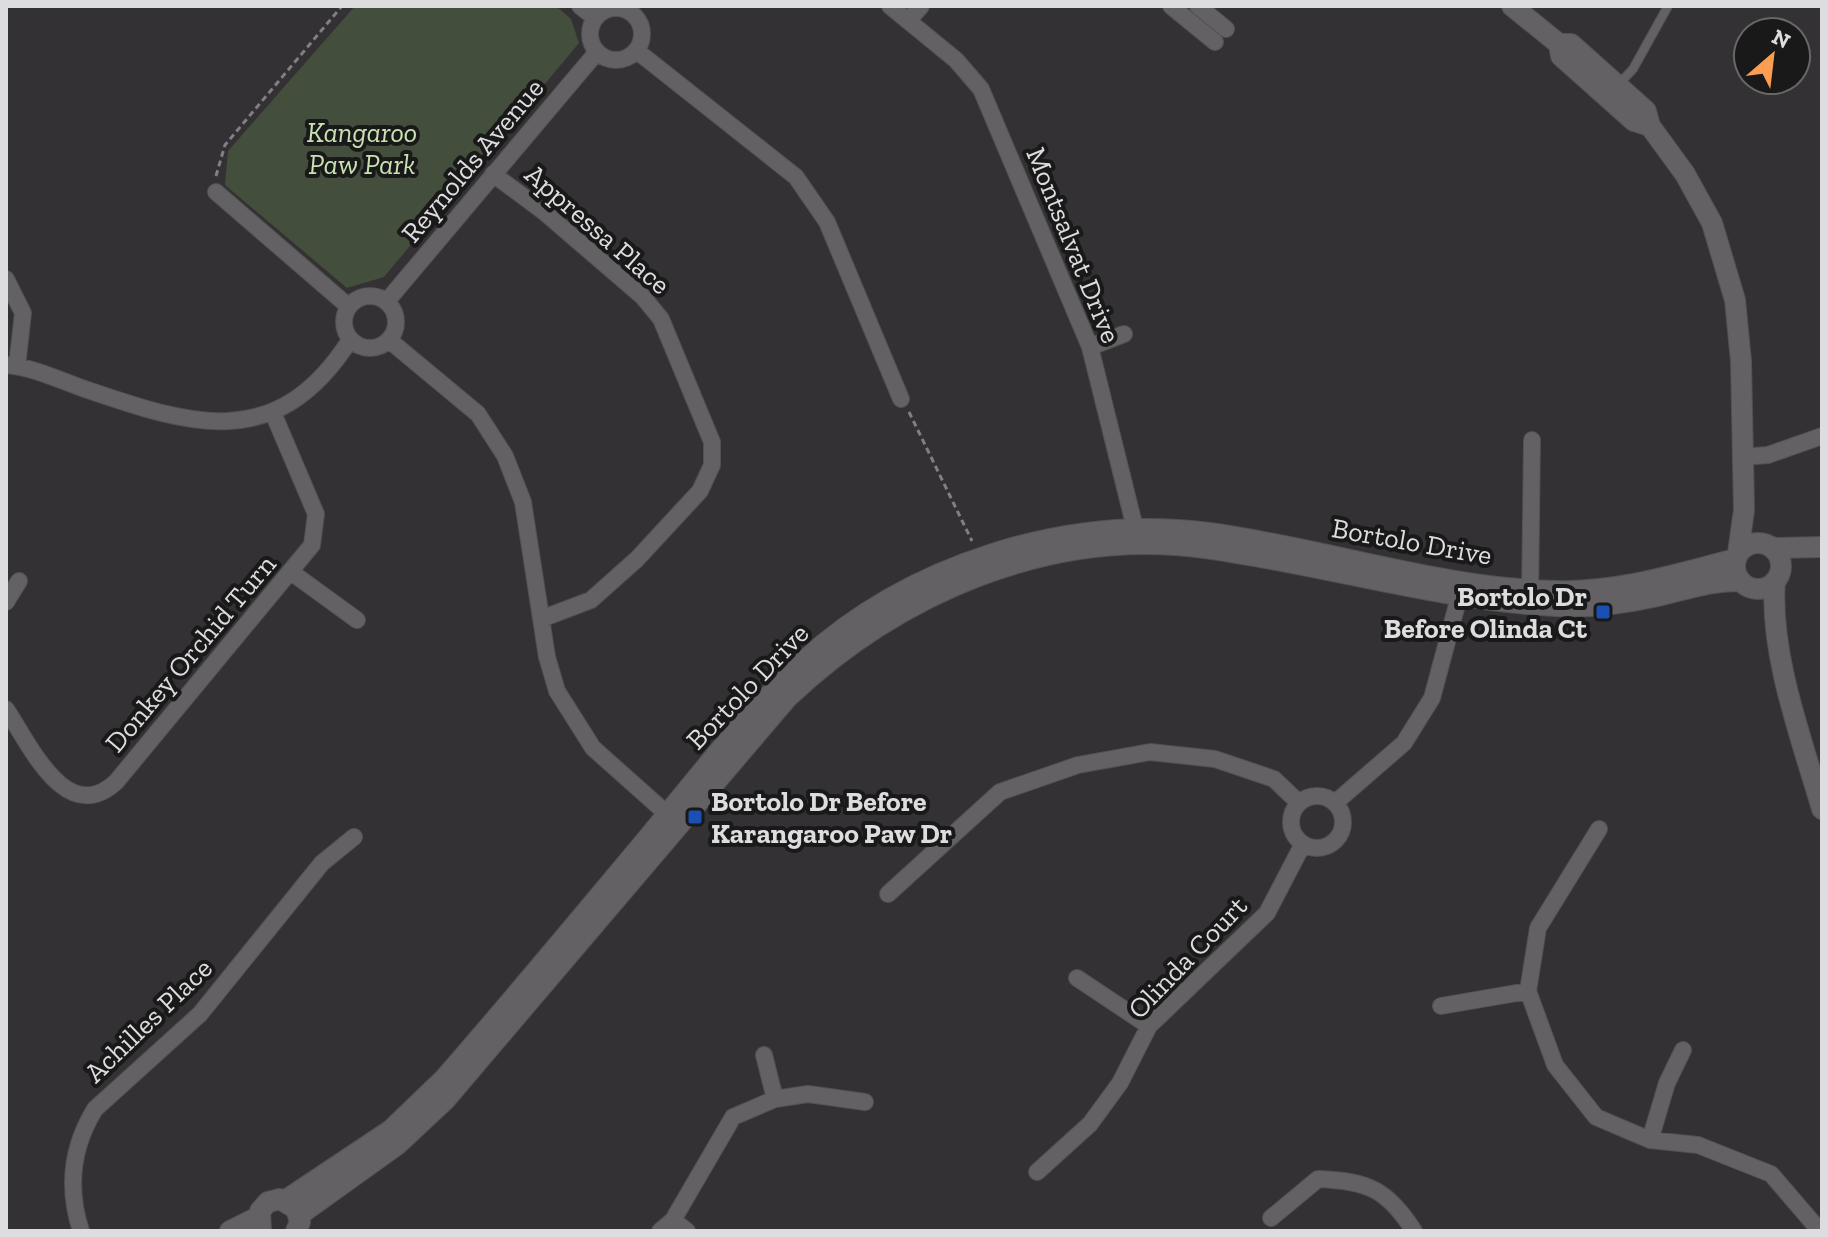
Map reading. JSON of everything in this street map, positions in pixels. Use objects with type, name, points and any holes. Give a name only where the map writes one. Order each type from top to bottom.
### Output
[{"type":"street","points":[[580,6],[595,18]]},
{"type":"street","name":"Montsalvat Drive","points":[[890,6],[956,60],[981,89],[1090,347],[1138,537]]},
{"type":"street","points":[[908,21],[921,6]]},
{"type":"street","points":[[1171,6],[1193,10],[1226,29]]},
{"type":"street","points":[[1512,6],[1559,44],[1571,44],[1646,111],[1650,126],[1685,174],[1712,223],[1728,273],[1741,361],[1744,510],[1736,571],[1773,618]]},
{"type":"street","points":[[616,8],[635,9],[643,35],[637,51],[622,60],[613,61],[597,52],[590,35],[595,18],[616,8]]},
{"type":"street","points":[[1193,10],[1215,42]]},
{"type":"street","points":[[1559,44],[1561,56],[1634,121],[1650,126]]},
{"type":"street","points":[[637,51],[796,177],[812,196],[827,222],[901,399]]},
{"type":"street","name":"Reynolds Avenue","points":[[387,301],[597,52]]},
{"type":"street","name":"Appressa Place","points":[[493,174],[543,211],[643,297],[661,319],[712,442],[712,465],[700,491],[648,548],[591,600],[541,619]]},
{"type":"street","points":[[216,192],[348,306]]},
{"type":"street","points":[[6,279],[23,313],[12,365],[182,419],[227,423],[273,413],[326,373],[350,340]]},
{"type":"street","points":[[373,295],[387,301],[396,319],[389,340],[372,348],[360,347],[350,340],[343,320],[348,306],[357,298],[373,295]]},
{"type":"street","points":[[1090,347],[1124,334]]},
{"type":"street","points":[[389,340],[478,414],[505,456],[523,502],[541,619],[557,691],[580,732],[613,768],[673,820]]},
{"type":"street","name":"Donkey Orchid Turn","points":[[6,709],[41,765],[57,784],[69,792],[84,795],[109,789],[312,545],[316,514],[273,413]]},
{"type":"street","points":[[1741,457],[1768,455],[1822,436]]},
{"type":"street","points":[[1530,596],[1532,440]]},
{"type":"street","points":[[1744,510],[1780,561],[1773,618],[1822,809]]},
{"type":"street","name":"Bortolo Drive","points":[[260,1224],[268,1202],[295,1221],[398,1144],[445,1100],[673,820],[787,698],[837,653],[900,611],[963,581],[1032,560],[1138,537],[1530,596],[1559,606],[1624,603],[1716,582],[1747,584]]},
{"type":"street","points":[[1737,556],[1749,544],[1816,548]]},
{"type":"street","points":[[1747,584],[1764,587],[1816,548]]},
{"type":"street","name":"Bortolo Drive","points":[[1530,596],[1556,591],[1621,588],[1737,556]]},
{"type":"street","points":[[291,572],[357,620]]},
{"type":"street","points":[[6,602],[19,581]]},
{"type":"street","points":[[1336,802],[1404,743],[1432,698],[1462,587]]},
{"type":"street","points":[[888,894],[1000,792],[1078,765],[1150,752],[1215,759],[1274,779],[1299,803]]},
{"type":"street","points":[[1322,796],[1336,802],[1345,820],[1342,834],[1333,844],[1321,849],[1303,844],[1292,831],[1291,820],[1299,803],[1322,796]]},
{"type":"street","points":[[1599,829],[1538,928],[1528,991],[1555,1065],[1596,1117],[1650,1140],[1698,1145],[1771,1174],[1820,1231]]},
{"type":"street","name":"Achilles Place","points":[[81,1231],[75,1211],[73,1165],[84,1127],[95,1109],[200,1014],[322,863],[354,837]]},
{"type":"street","name":"Olinda Court","points":[[1037,1172],[1090,1124],[1120,1083],[1149,1026],[1267,913],[1303,844]]},
{"type":"street","points":[[1077,978],[1149,1026]]},
{"type":"street","points":[[1441,1006],[1528,991]]},
{"type":"street","points":[[1650,1140],[1667,1083],[1683,1050]]},
{"type":"street","points":[[764,1055],[775,1099]]},
{"type":"street","points":[[687,1231],[666,1226],[733,1117],[775,1099],[808,1094],[865,1102]]},
{"type":"street","points":[[1271,1218],[1318,1179],[1356,1181],[1395,1201],[1414,1231]]},
{"type":"street","points":[[230,1231],[260,1224]]},
{"type":"lane","points":[[1587,77],[1620,85],[1633,69],[1668,6]]},
{"type":"lane","points":[[1215,42],[1226,29]]},
{"type":"path","points":[[216,192],[216,171],[225,145],[342,6]]},
{"type":"path","points":[[901,399],[975,549]]},
{"type":"green space","name":"Kangaroo Paw Park","points":[[355,6],[556,6],[571,19],[579,43],[384,277],[347,288],[225,185],[228,151]]},
{"type":"place","name":"Bortolo Dr Before Olinda Ct","points":[[1603,612]]},
{"type":"place","name":"Bortolo Dr Before Karangaroo Paw Dr","points":[[695,817]]}]
